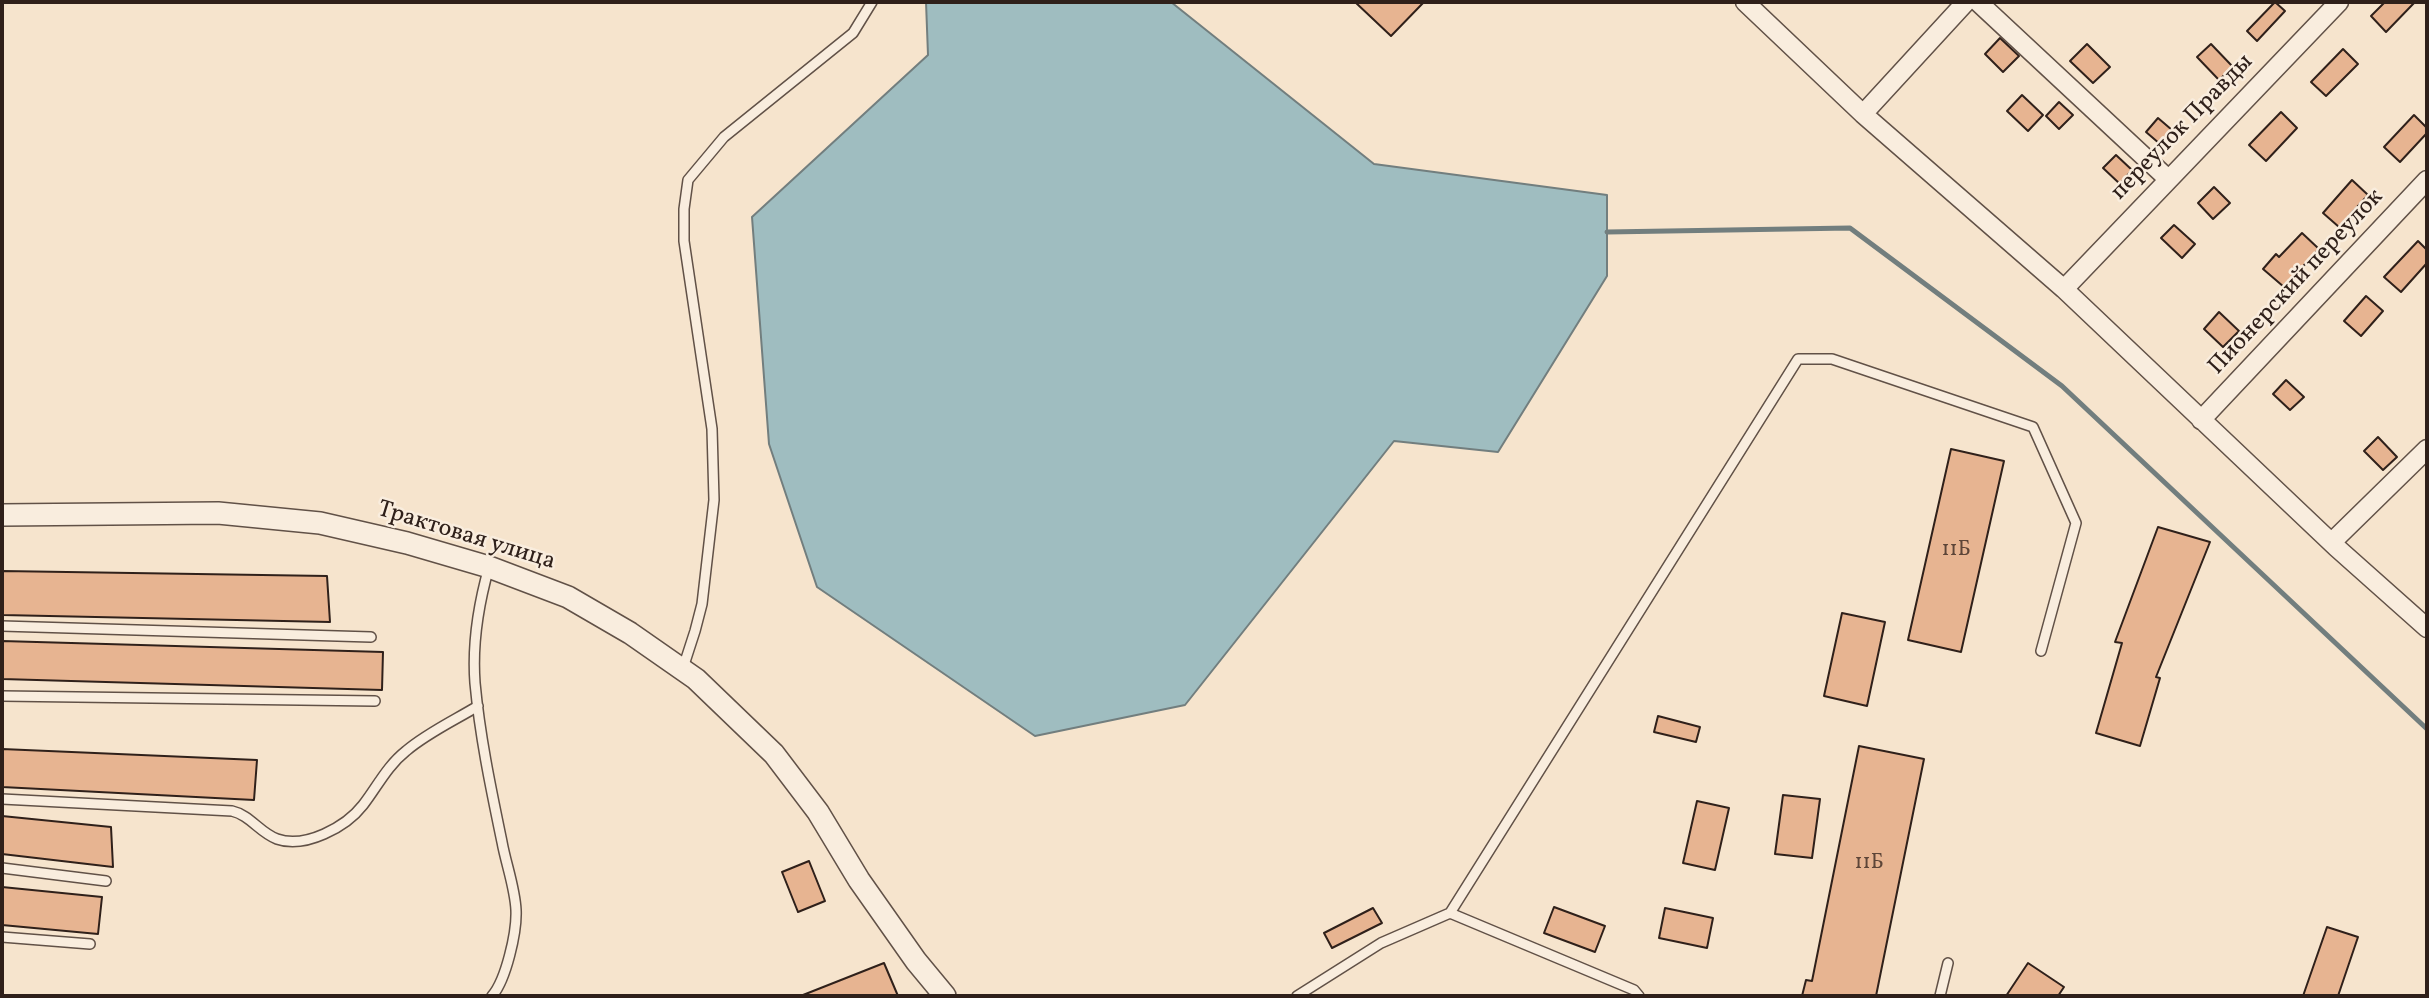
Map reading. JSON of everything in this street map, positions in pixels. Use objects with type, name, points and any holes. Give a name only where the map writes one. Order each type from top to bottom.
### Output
[{"type":"street","points":[[1745,2],[1863,114],[2064,289],[2427,628]]},
{"type":"street","points":[[1863,114],[1966,2]]},
{"type":"street","points":[[1978,2],[2168,178]]},
{"type":"street","name":"переулок Правды","points":[[2064,289],[2339,2]]},
{"type":"street","name":"Пионерский переулок","points":[[2202,420],[2427,180]]},
{"type":"street","points":[[2332,542],[2427,449]]},
{"type":"street","name":"Трактовая улица","points":[[2,515],[218,513],[320,523],[407,543],[489,567],[568,597],[630,634],[696,679],[774,754],[818,811],[859,880],[916,961],[945,996]]},
{"type":"lane","points":[[682,669],[702,604],[714,499],[712,429],[684,241],[688,180],[724,136],[853,33],[872,2]]},
{"type":"lane","points":[[1297,996],[1381,943],[1450,913],[1798,359],[1832,359],[2033,427],[2076,523],[2040,651]]},
{"type":"lane","points":[[489,567],[475,629],[475,682],[487,772],[516,910],[501,986],[492,996]]},
{"type":"lane","points":[[2,626],[371,637]]},
{"type":"lane","points":[[2,696],[375,701]]},
{"type":"lane","points":[[2,799],[232,811],[242,813],[276,839],[295,841],[338,827],[362,807],[383,775],[405,751],[478,706]]},
{"type":"lane","points":[[2,868],[106,881]]},
{"type":"lane","points":[[1450,913],[1634,990],[1639,996]]},
{"type":"lane","points":[[2,937],[90,944]]},
{"type":"lane","points":[[1940,996],[1948,963]]},
{"type":"water","points":[[926,2],[1171,2],[1374,164],[1607,195],[1607,276],[1498,452],[1394,441],[1185,705],[1035,736],[817,587],[769,444],[752,217],[928,55]]},
{"type":"building","points":[[1355,2],[1424,2],[1391,36]]},
{"type":"building","points":[[2275,2],[2285,11],[2257,41],[2247,31]]},
{"type":"building","points":[[2385,2],[2415,2],[2386,32],[2371,16]]},
{"type":"building","points":[[2000,38],[2019,56],[2003,72],[1985,54]]},
{"type":"building","points":[[2087,44],[2110,67],[2093,83],[2070,61]]},
{"type":"building","points":[[2211,44],[2233,67],[2219,80],[2197,57]]},
{"type":"building","points":[[2343,49],[2358,64],[2326,96],[2311,82]]},
{"type":"building","points":[[2022,95],[2043,115],[2028,131],[2007,111]]},
{"type":"building","points":[[2059,102],[2073,115],[2059,129],[2046,116]]},
{"type":"building","points":[[2281,112],[2297,128],[2266,161],[2249,145]]},
{"type":"building","points":[[2414,115],[2427,128],[2427,133],[2400,162],[2384,147]]},
{"type":"building","points":[[2158,118],[2172,130],[2160,144],[2146,132]]},
{"type":"building","points":[[2116,155],[2132,170],[2120,184],[2103,168]]},
{"type":"building","points":[[2352,180],[2368,195],[2339,227],[2323,213]]},
{"type":"building","points":[[2214,187],[2230,203],[2213,219],[2198,203]]},
{"type":"building","points":[[2174,225],[2195,244],[2182,258],[2161,238]]},
{"type":"building","points":[[2302,233],[2319,249],[2284,287],[2263,269],[2276,254],[2279,257]]},
{"type":"building","points":[[2418,241],[2427,250],[2427,263],[2401,292],[2384,277]]},
{"type":"building","points":[[2366,296],[2383,311],[2361,336],[2344,321]]},
{"type":"building","points":[[2219,312],[2239,331],[2223,347],[2204,329]]},
{"type":"building","points":[[2286,380],[2304,397],[2290,410],[2273,394]]},
{"type":"building","points":[[2378,437],[2397,457],[2383,470],[2364,451]]},
{"type":"building","points":[[1951,449],[2004,461],[1961,652],[1908,640]]},
{"type":"building","points":[[2158,527],[2210,542],[2156,677],[2160,678],[2140,746],[2096,733],[2122,643],[2115,642]]},
{"type":"building","points":[[2,571],[327,576],[330,622],[2,615]]},
{"type":"building","points":[[1842,613],[1885,622],[1867,706],[1824,696]]},
{"type":"building","points":[[2,641],[383,652],[382,690],[2,679]]},
{"type":"building","points":[[1658,716],[1700,727],[1696,742],[1654,732]]},
{"type":"building","points":[[1859,746],[1924,759],[1876,996],[1802,996],[1806,980],[1812,981]]},
{"type":"building","points":[[2,749],[257,760],[254,800],[2,787]]},
{"type":"building","points":[[1783,795],[1820,799],[1812,858],[1775,854]]},
{"type":"building","points":[[1697,801],[1729,808],[1715,870],[1683,863]]},
{"type":"building","points":[[2,816],[111,827],[113,867],[2,854]]},
{"type":"building","points":[[809,861],[825,901],[798,912],[782,872]]},
{"type":"building","points":[[2,887],[102,897],[98,934],[2,925]]},
{"type":"building","points":[[1554,907],[1605,926],[1595,952],[1544,933]]},
{"type":"building","points":[[1373,908],[1382,923],[1332,948],[1324,933]]},
{"type":"building","points":[[1665,908],[1713,918],[1707,948],[1659,938]]},
{"type":"building","points":[[2327,927],[2358,937],[2338,996],[2303,996]]},
{"type":"building","points":[[884,963],[898,996],[803,996],[803,995]]},
{"type":"building","points":[[2028,963],[2064,987],[2058,996],[2006,996]]},
{"type":"waterway","points":[[1607,232],[1850,228],[2062,386],[2427,729]]}]
